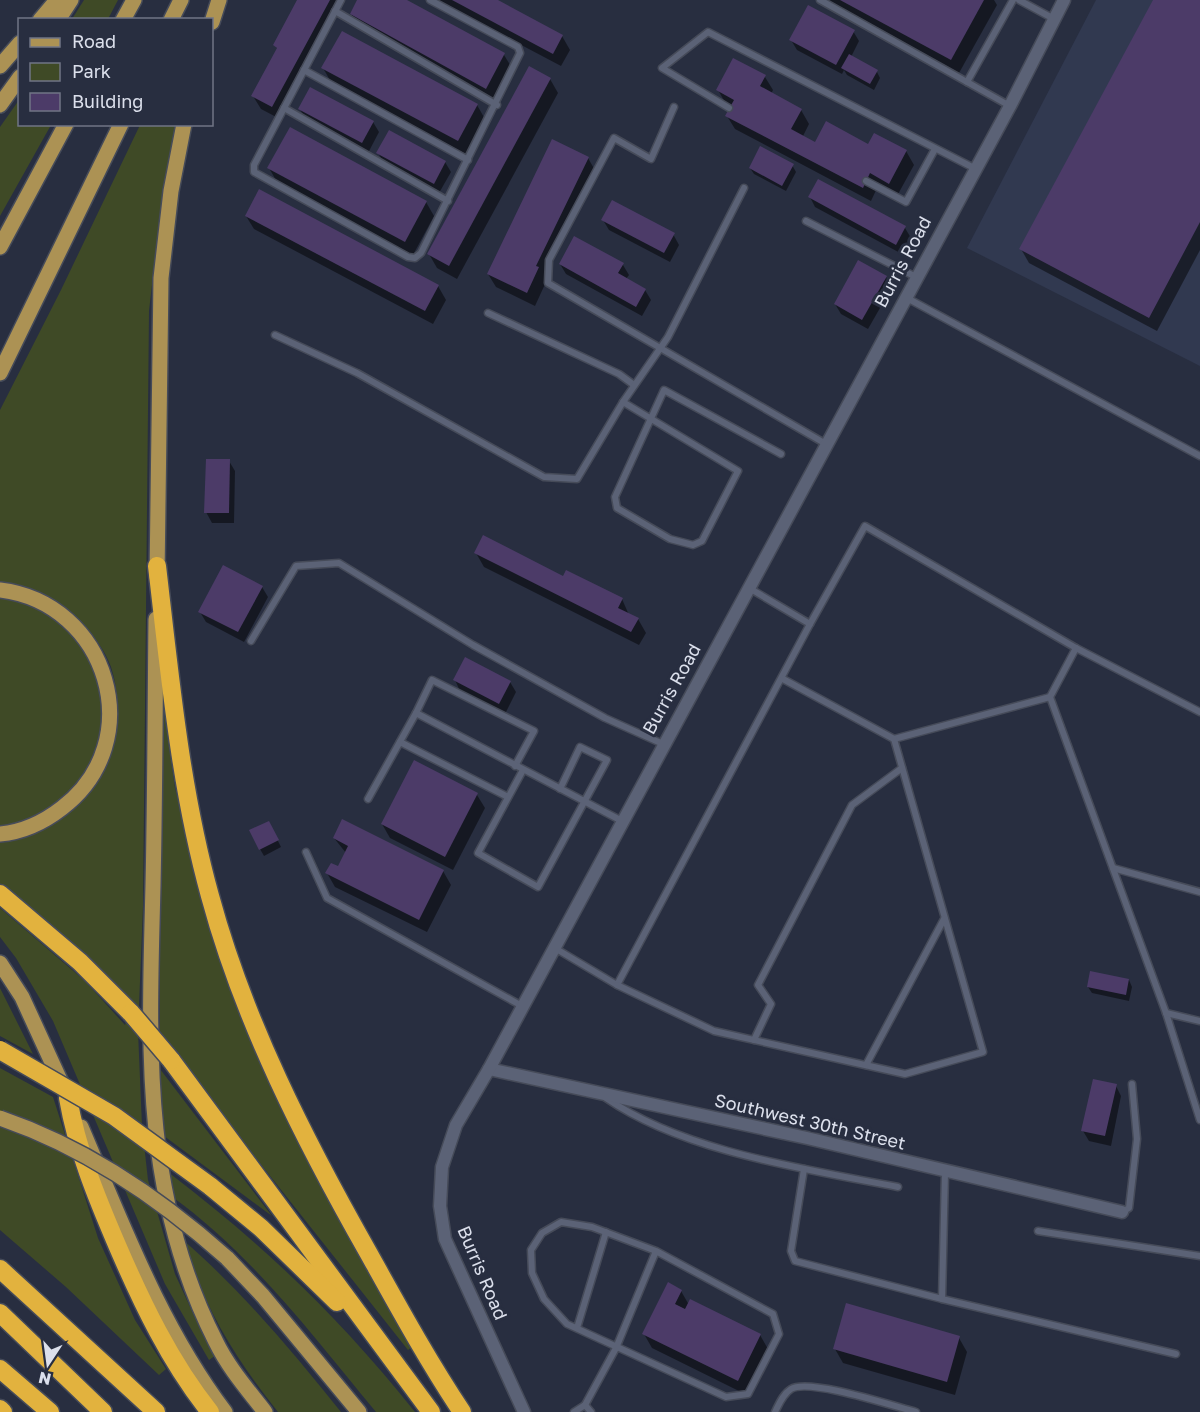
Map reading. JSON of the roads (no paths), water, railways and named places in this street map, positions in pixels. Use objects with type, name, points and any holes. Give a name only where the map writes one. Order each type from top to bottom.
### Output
[{"type":"highway","points":[[157,566],[177,736],[191,815],[210,896],[241,992],[282,1088],[342,1206],[426,1354],[462,1412]]},
{"type":"highway","points":[[0,894],[80,962],[131,1013],[171,1060],[431,1412]]},
{"type":"highway","points":[[0,1050],[114,1116],[210,1186],[261,1228],[324,1288],[397,1367]]},
{"type":"highway","points":[[68,1098],[75,1134],[91,1185],[142,1303],[190,1388],[210,1412]]},
{"type":"highway","points":[[0,1269],[156,1412]]},
{"type":"highway","points":[[0,1313],[103,1412]]},
{"type":"highway","points":[[0,1368],[50,1412]]},
{"type":"main road","points":[[42,18],[57,0]]},
{"type":"main road","points":[[59,18],[71,0]]},
{"type":"main road","points":[[124,18],[134,0]]},
{"type":"main road","points":[[172,18],[181,0]]},
{"type":"main road","points":[[213,19],[219,0]]},
{"type":"main road","points":[[0,66],[18,45]]},
{"type":"main road","points":[[0,105],[18,80]]},
{"type":"main road","points":[[0,247],[65,126]]},
{"type":"main road","points":[[0,373],[120,126]]},
{"type":"main road","points":[[184,126],[171,191],[161,278],[150,1011],[156,1149],[177,1243],[195,1295],[216,1343],[265,1412]]},
{"type":"main road","points":[[0,590],[38,599],[63,614],[82,633],[98,659],[108,686],[110,720],[104,752],[92,778],[73,800],[31,827],[0,834]]},
{"type":"main road","points":[[0,963],[41,1036],[140,1267],[164,1317],[200,1378],[225,1412]]},
{"type":"main road","points":[[0,1118],[68,1146],[113,1171],[198,1233],[263,1296],[359,1412]]},
{"type":"street","name":"Burris Road","points":[[524,1412],[445,1239],[440,1206],[442,1167],[456,1125],[489,1070],[553,947],[974,168],[1010,106],[1064,0]]},
{"type":"street","name":"Southwest 30th Street","points":[[489,1070],[807,1138],[945,1173],[1122,1212]]},
{"type":"lane","points":[[341,0],[254,165],[254,172],[408,257],[415,258],[421,253],[519,60],[518,47],[430,0]]},
{"type":"lane","points":[[820,0],[1010,106]]},
{"type":"lane","points":[[967,82],[1013,0]]},
{"type":"lane","points":[[1019,0],[1054,19]]},
{"type":"lane","points":[[335,11],[496,105]]},
{"type":"lane","points":[[729,108],[662,68],[708,32],[974,168]]},
{"type":"lane","points":[[304,70],[468,160]]},
{"type":"lane","points":[[674,107],[651,159],[614,138],[549,260],[548,283],[826,444]]},
{"type":"lane","points":[[284,108],[448,201]]},
{"type":"lane","points":[[866,181],[906,202],[935,149]]},
{"type":"lane","points":[[275,335],[357,374],[544,477],[578,479],[622,402],[668,337],[744,188]]},
{"type":"lane","points":[[806,221],[916,277]]},
{"type":"lane","points":[[905,297],[1200,456]]},
{"type":"lane","points":[[488,313],[619,375],[634,385]]},
{"type":"lane","points":[[622,402],[649,420],[738,471],[702,541],[693,545],[670,539],[617,508],[615,497],[649,420],[664,390],[781,454]]},
{"type":"lane","points":[[617,985],[783,679],[810,624],[865,526],[1076,648],[1200,712]]},
{"type":"lane","points":[[251,641],[296,566],[339,563],[473,645],[605,718],[663,744]]},
{"type":"lane","points":[[748,588],[810,624]]},
{"type":"lane","points":[[783,679],[894,739],[1050,697],[1076,648]]},
{"type":"lane","points":[[368,799],[432,680],[534,731],[515,766]]},
{"type":"lane","points":[[1050,697],[1166,1013],[1200,1120]]},
{"type":"lane","points":[[416,713],[622,821]]},
{"type":"lane","points":[[553,947],[617,985],[714,1030],[754,1040],[905,1074],[983,1053],[894,739]]},
{"type":"lane","points":[[400,742],[508,797]]},
{"type":"lane","points":[[523,770],[478,853],[538,887],[607,760],[580,747],[560,789]]},
{"type":"lane","points":[[754,1040],[771,1004],[758,985],[852,805],[902,768]]},
{"type":"lane","points":[[306,852],[327,898],[522,1006]]},
{"type":"lane","points":[[1113,868],[1200,892]]},
{"type":"lane","points":[[866,1065],[944,919]]},
{"type":"lane","points":[[1166,1013],[1200,1021]]},
{"type":"lane","points":[[1122,1212],[1129,1208],[1137,1139],[1132,1084]]},
{"type":"lane","points":[[603,1095],[628,1113],[690,1139],[804,1169],[898,1187]]},
{"type":"lane","points":[[804,1169],[790,1251],[795,1261],[942,1299],[1176,1354]]},
{"type":"lane","points":[[942,1299],[945,1173]]},
{"type":"lane","points":[[561,1222],[592,1227],[606,1232],[656,1251],[773,1314],[779,1334],[748,1394],[726,1397],[616,1348],[567,1324],[544,1299],[532,1273],[531,1250],[542,1233],[561,1222]]},
{"type":"lane","points":[[1038,1231],[1200,1256]]},
{"type":"lane","points":[[577,1328],[606,1232]]},
{"type":"lane","points":[[574,1412],[585,1405],[616,1348],[656,1251]]},
{"type":"lane","points":[[775,1412],[782,1397],[791,1389],[810,1384],[916,1412]]},
{"type":"lane","points":[[585,1405],[591,1412]]}]
